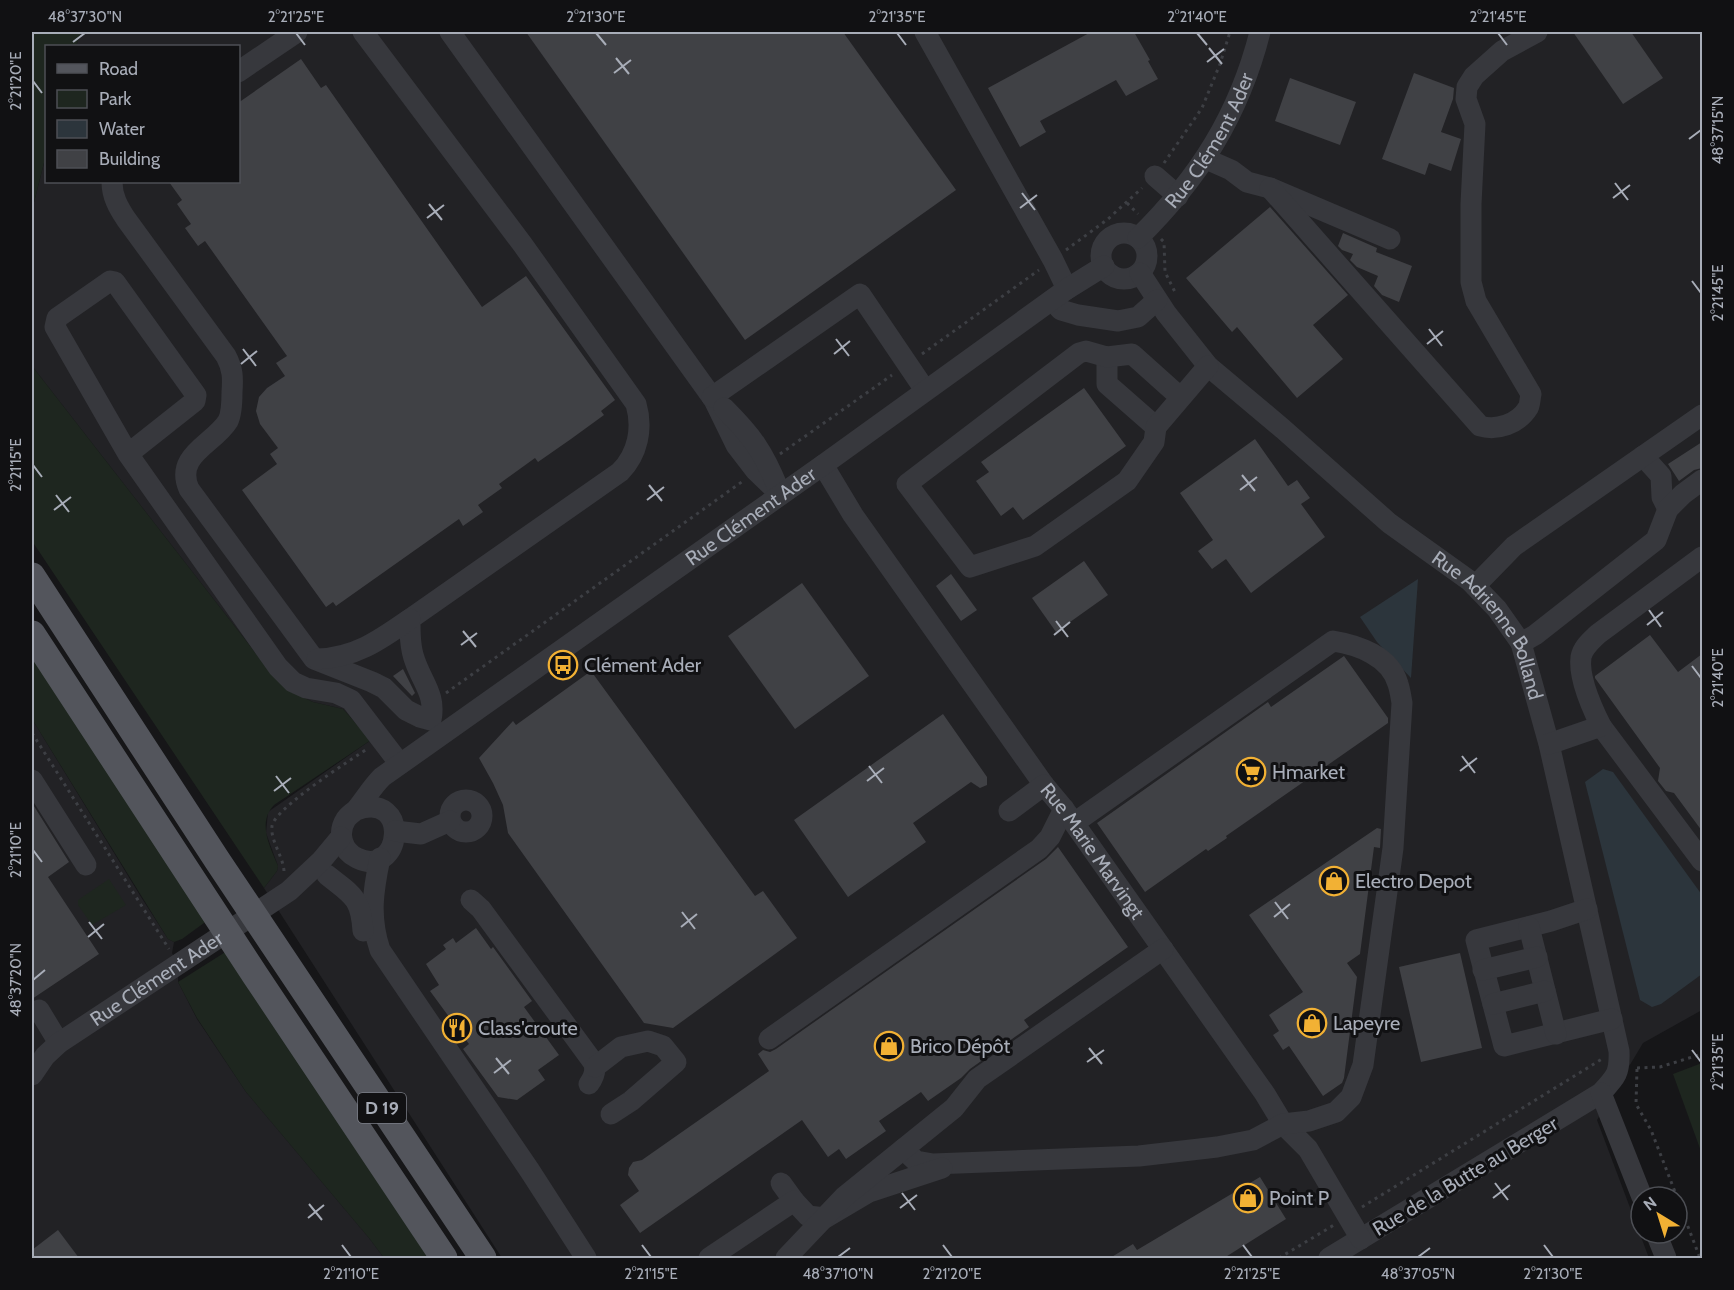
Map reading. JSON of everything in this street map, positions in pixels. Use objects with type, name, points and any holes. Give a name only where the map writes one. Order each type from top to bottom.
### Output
[{"type":"main road","name":"D 19","points":[[32,576],[217,861],[483,1258]]},
{"type":"main road","name":"D 19","points":[[32,634],[444,1258]]},
{"type":"street","points":[[240,71],[297,32]]},
{"type":"street","points":[[314,659],[330,659],[358,652],[383,638],[620,472],[633,455],[638,439],[639,419],[636,404],[516,235],[363,32]]},
{"type":"street","points":[[450,32],[713,398],[750,434],[768,463],[780,494]]},
{"type":"street","points":[[925,32],[1053,260],[1061,310],[1118,321],[1138,317],[1157,300]]},
{"type":"street","name":"Rue Clément Ader","points":[[1144,232],[1178,196],[1206,159],[1224,129],[1241,94],[1260,32]]},
{"type":"street","points":[[1270,188],[1480,426],[1490,429],[1516,420],[1529,407],[1531,394],[1476,301],[1472,282],[1471,204],[1475,124],[1466,99],[1467,87],[1474,75],[1501,41],[1537,32]]},
{"type":"street","points":[[1206,159],[1247,182],[1270,188],[1390,239]]},
{"type":"street","points":[[1155,176],[1178,196]]},
{"type":"street","points":[[112,183],[117,205],[126,219],[233,370],[228,421],[195,453],[184,472],[184,480],[196,501],[314,659],[384,688],[412,713],[436,727]]},
{"type":"street","points":[[1144,232],[1147,255],[1140,273],[1128,279],[1120,279],[1108,272],[1104,266],[1102,252],[1110,239],[1124,234],[1144,232]]},
{"type":"street","name":"Rue Clément Ader","points":[[32,1075],[45,1056],[59,1043],[289,891],[321,861],[341,837],[344,821],[356,810],[375,784],[400,764],[436,727],[823,465],[1059,294],[1104,266]]},
{"type":"street","name":"Rue Adrienne Bolland","points":[[1140,273],[1157,300],[1208,366],[1389,524],[1475,586],[1497,609],[1521,643],[1549,744],[1619,1051],[1620,1068],[1616,1077],[1601,1093]]},
{"type":"street","points":[[128,454],[195,401],[196,395],[115,282],[110,281],[57,318],[55,327],[128,454],[278,668],[293,682],[306,688],[336,693],[351,700],[400,764],[388,795],[392,847],[370,859],[347,851],[341,837]]},
{"type":"street","points":[[713,398],[860,294],[925,390]]},
{"type":"street","points":[[1180,397],[1132,354],[1107,357],[1086,351],[1079,353],[907,484],[970,567],[1035,546],[1127,481],[1154,442],[1156,427],[1208,366]]},
{"type":"street","points":[[1107,357],[1107,384],[1156,427]]},
{"type":"street","points":[[1475,586],[1514,546],[1702,415]]},
{"type":"street","points":[[1643,456],[1661,476],[1662,497],[1668,509]]},
{"type":"street","name":"Rue Marie Marvingt","points":[[823,465],[853,515],[1163,949],[1283,1124],[1308,1149],[1361,1239]]},
{"type":"street","points":[[1521,643],[1535,635],[1656,540],[1668,509],[1702,480]]},
{"type":"street","points":[[1702,557],[1587,644],[1581,657],[1582,672],[1591,707],[1601,726],[1702,861]]},
{"type":"street","points":[[410,619],[411,648],[432,699],[436,727]]},
{"type":"street","points":[[769,1039],[1039,849],[1069,816],[1333,641],[1351,644],[1370,651],[1386,665],[1398,681],[1402,703],[1394,848],[1363,1065],[1351,1096],[1336,1112],[1309,1114],[1283,1124],[1253,1140],[1177,1153],[1131,1157],[924,1164],[916,1161],[903,1149]]},
{"type":"street","points":[[1549,744],[1601,726]]},
{"type":"street","points":[[32,780],[86,865]]},
{"type":"street","points":[[1009,811],[1044,785]]},
{"type":"street","points":[[356,810],[371,807],[391,822],[421,834],[450,821]]},
{"type":"street","points":[[370,859],[380,916],[374,930],[384,964]]},
{"type":"street","name":"Rue Clément Ader","points":[[289,891],[370,859]]},
{"type":"street","points":[[327,875],[358,902],[362,912],[363,940],[384,964],[502,1146],[530,1171],[586,1258]]},
{"type":"street","points":[[471,900],[481,909],[592,1076],[621,1047],[648,1041],[663,1046],[676,1062],[631,1101],[611,1114]]},
{"type":"street","points":[[1587,909],[1476,940],[1504,1046],[1612,1019]]},
{"type":"street","points":[[1529,927],[1556,1034]]},
{"type":"street","points":[[786,1258],[844,1197],[954,1108],[977,1079],[1163,949]]},
{"type":"street","points":[[1484,970],[1537,957]]},
{"type":"street","points":[[1492,1004],[1545,991]]},
{"type":"street","points":[[39,1010],[59,1043]]},
{"type":"street","points":[[1601,1093],[1637,1185]]},
{"type":"street","name":"Rue de la Butte au Berger","points":[[1329,1258],[1601,1093]]},
{"type":"street","points":[[781,1183],[808,1215],[825,1218],[869,1192],[954,1164]]},
{"type":"street","points":[[708,1258],[794,1201]]},
{"type":"path","points":[[1126,203],[1144,232],[1164,242],[1165,272],[1179,298]]},
{"type":"path","points":[[32,733],[178,965]]},
{"type":"path","points":[[1637,1068],[1660,1067],[1702,1054]]},
{"type":"path","points":[[1279,1258],[1608,1055]]},
{"type":"path","points":[[1637,1061],[1636,1104],[1652,1130],[1673,1185]]},
{"type":"path","points":[[1689,1229],[1700,1258]]},
{"type":"shaded area","points":[[81,32],[1702,32],[1702,1010],[1643,1043],[1597,1120],[1629,1205],[1629,1245],[1644,1245],[1649,1258],[502,1258],[264,888],[277,871],[278,866],[266,833],[268,812],[371,740],[343,709],[313,702],[287,690],[275,678],[32,366],[32,210],[45,159],[45,183],[240,183],[240,45],[76,45]]},
{"type":"shaded area","points":[[32,719],[141,897],[168,939],[174,942],[172,953],[178,965],[178,982],[197,1019],[246,1092],[384,1258],[32,1258]]},
{"type":"green space","points":[[32,32],[81,32],[76,45],[45,45],[45,159],[32,210]]},
{"type":"green space","points":[[32,366],[275,678],[287,690],[313,702],[343,709],[371,740],[274,805],[266,819],[266,827],[269,843],[278,866],[277,871],[264,888],[32,541]]},
{"type":"green space","points":[[32,657],[208,920],[182,939],[174,942],[168,939],[32,719]]},
{"type":"green space","points":[[109,879],[126,905],[92,925],[78,905],[78,900]]},
{"type":"green space","points":[[227,951],[431,1258],[384,1258],[246,1092],[197,1018],[178,982]]},
{"type":"green space","points":[[1702,1063],[1702,1154],[1673,1074]]},
{"type":"water","points":[[1418,579],[1411,678],[1377,642],[1360,617]]},
{"type":"water","points":[[1603,769],[1613,772],[1702,895],[1702,974],[1661,1004],[1652,1007],[1640,1000],[1585,782]]},
{"type":"building","points":[[526,32],[843,32],[956,190],[745,340]]},
{"type":"building","points":[[1091,32],[1134,32],[1158,79],[1126,96],[1116,80],[1040,121],[1046,132],[1020,147],[988,88]]},
{"type":"building","points":[[1573,32],[1631,32],[1663,78],[1623,104]]},
{"type":"building","points":[[301,59],[321,88],[326,85],[482,307],[526,276],[615,400],[601,411],[604,415],[571,439],[538,462],[535,458],[499,484],[502,488],[478,505],[483,512],[463,526],[459,519],[336,606],[333,602],[326,607],[242,490],[277,464],[270,454],[278,448],[260,424],[256,411],[259,397],[267,388],[285,376],[276,363],[287,356],[205,241],[198,246],[185,228],[191,224],[177,204],[182,200],[170,183],[240,183],[240,102]]},
{"type":"building","points":[[1414,73],[1454,88],[1453,99],[1441,132],[1461,139],[1451,171],[1429,163],[1425,175],[1382,159]]},
{"type":"building","points":[[1290,78],[1356,102],[1340,145],[1275,121]]},
{"type":"building","points":[[1270,207],[1348,295],[1313,325],[1343,359],[1297,398],[1237,327],[1232,332],[1186,278]]},
{"type":"building","points":[[1343,233],[1377,248],[1376,252],[1412,266],[1399,302],[1382,295],[1374,286],[1378,276],[1357,267],[1350,260],[1353,254],[1338,246]]},
{"type":"building","points":[[1084,388],[1126,446],[1023,520],[1013,507],[1001,516],[976,481],[989,472],[981,462]]},
{"type":"building","points":[[1255,439],[1288,486],[1297,480],[1310,498],[1301,504],[1325,537],[1251,593],[1226,559],[1212,569],[1198,551],[1213,540],[1180,493]]},
{"type":"building","points":[[1702,442],[1702,468],[1694,470],[1679,481],[1668,464]]},
{"type":"building","points":[[1084,561],[1108,595],[1056,632],[1032,598]]},
{"type":"building","points":[[951,574],[977,610],[961,621],[936,586]]},
{"type":"building","points":[[802,583],[869,676],[795,729],[728,636]]},
{"type":"building","points":[[1650,635],[1678,672],[1702,654],[1702,831],[1674,793],[1666,791],[1658,781],[1660,768],[1595,678]]},
{"type":"building","points":[[1344,656],[1388,718],[1388,723],[1226,836],[1227,838],[1208,851],[1206,849],[1145,892],[1097,823],[1268,702],[1271,707]]},
{"type":"building","points":[[403,669],[415,693],[412,696],[393,676]]},
{"type":"building","points":[[591,671],[755,896],[763,891],[797,938],[673,1028],[644,1023],[508,833],[503,805],[479,758],[513,721],[516,725]]},
{"type":"building","points":[[943,714],[987,777],[987,785],[980,788],[971,782],[913,823],[926,842],[848,897],[794,820]]},
{"type":"building","points":[[32,803],[69,862],[48,877],[99,954],[32,999]]},
{"type":"building","name":"Electro Depot","points":[[1377,828],[1381,829],[1380,848],[1374,847],[1360,954],[1347,963],[1357,977],[1344,1078],[1342,1083],[1323,1096],[1289,1046],[1283,1050],[1273,1035],[1279,1031],[1269,1015],[1303,992],[1249,915]]},
{"type":"building","name":"Brico Dépôt","points":[[1058,847],[1128,947],[1024,1020],[1029,1027],[961,1078],[928,1101],[921,1092],[879,1121],[886,1131],[846,1159],[839,1149],[828,1157],[802,1120],[640,1233],[620,1205],[639,1191],[628,1175],[633,1162],[642,1160],[769,1071],[758,1054],[763,1050],[770,1052],[776,1049],[1046,859]]},
{"type":"building","points":[[476,928],[491,949],[493,947],[532,1001],[524,1007],[559,1055],[538,1070],[545,1080],[517,1100],[498,1097],[463,1049],[469,1044],[430,991],[439,985],[426,964],[446,949],[443,945],[453,938],[456,943]]},
{"type":"building","points":[[1460,953],[1482,1048],[1421,1062],[1399,967]]},
{"type":"building","name":"Point P","points":[[1260,1177],[1286,1219],[1224,1258],[1110,1258],[1133,1244],[1137,1250]]},
{"type":"building","points":[[58,1230],[79,1258],[32,1258],[32,1250]]},
{"type":"place","name":"Clément Ader","points":[[563,665]]},
{"type":"place","name":"Hmarket","points":[[1251,772]]},
{"type":"place","name":"Electro Depot","points":[[1334,881]]},
{"type":"place","name":"Lapeyre","points":[[1312,1023]]},
{"type":"place","name":"Class'croute","points":[[457,1028]]},
{"type":"place","name":"Brico Dépôt","points":[[889,1046]]},
{"type":"place","name":"Point P","points":[[1248,1198]]}]
